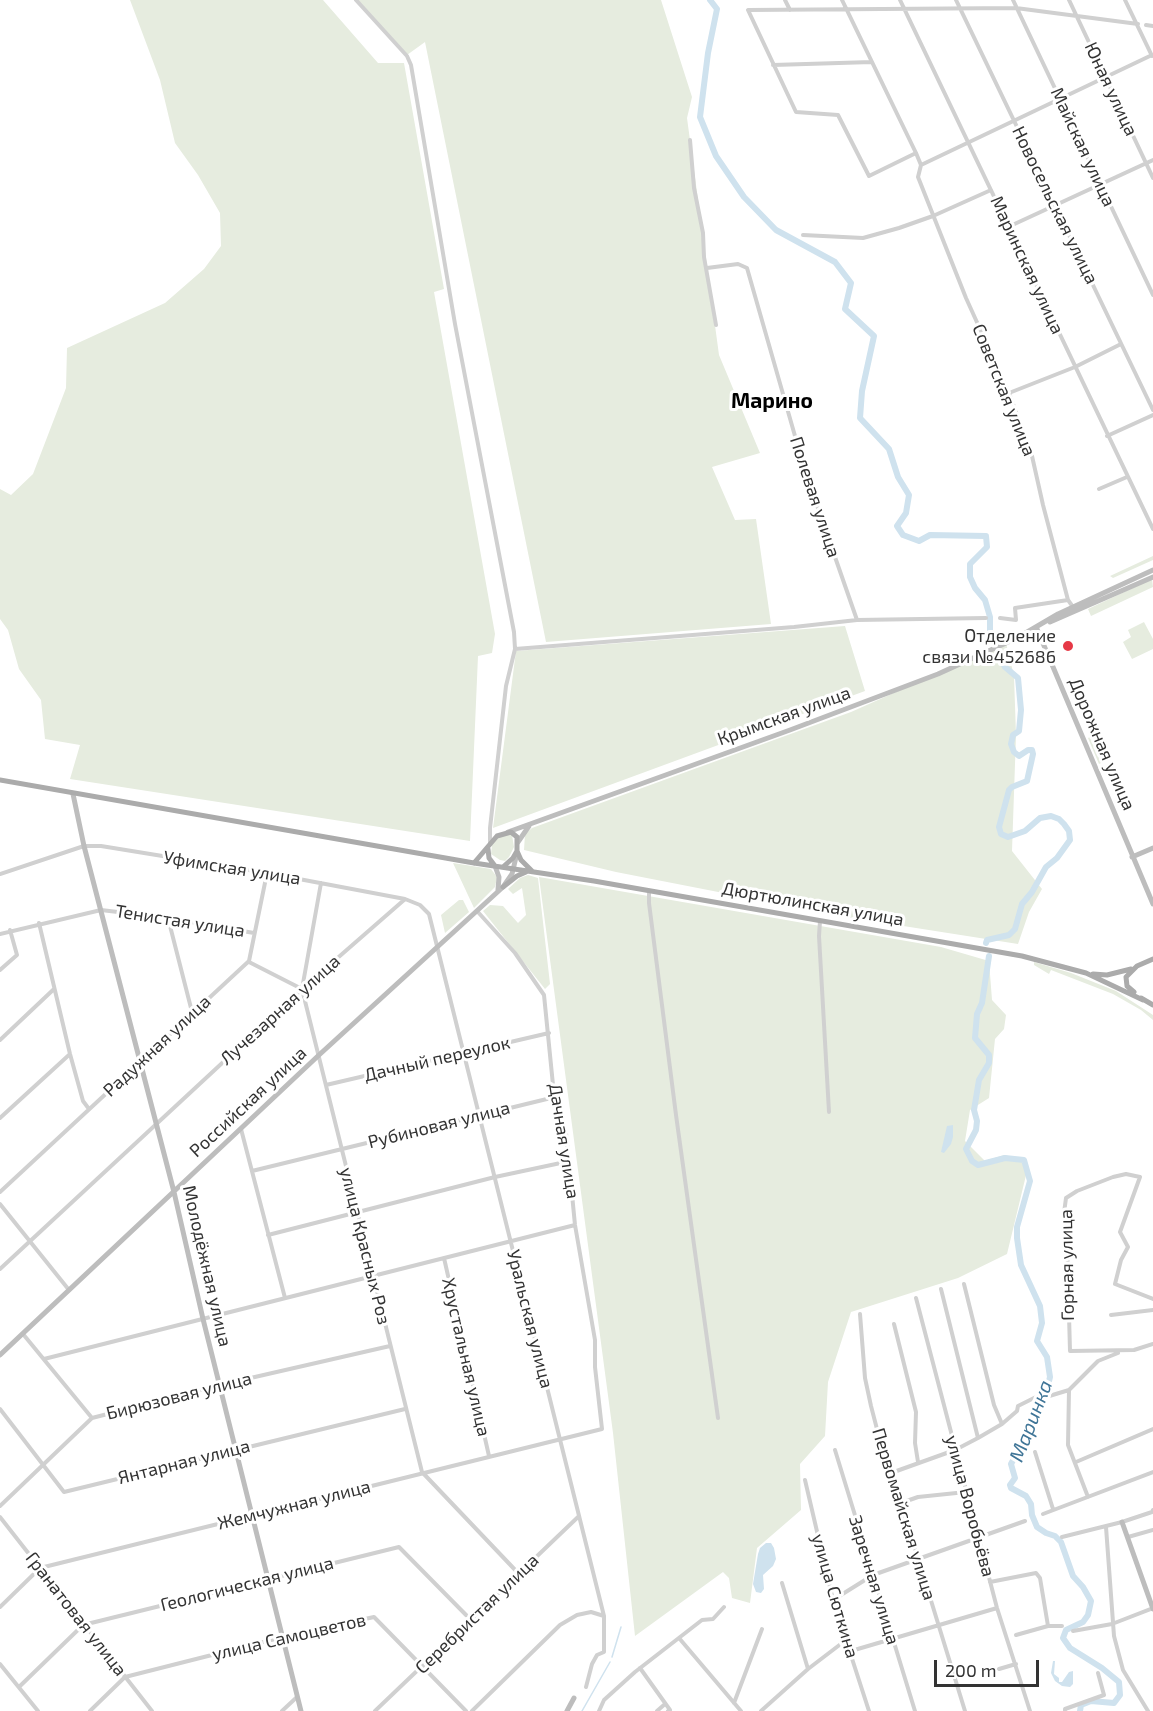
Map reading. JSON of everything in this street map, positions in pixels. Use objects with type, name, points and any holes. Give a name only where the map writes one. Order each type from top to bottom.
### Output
[{"type":"main road","points":[[1038,627],[1073,607],[1153,570]]},
{"type":"main road","points":[[1038,627],[1153,577]]},
{"type":"main road","name":"Крымская улица","points":[[503,834],[814,722],[938,674],[1038,627]]},
{"type":"main road","name":"Дорожная улица","points":[[1038,627],[1153,904]]},
{"type":"main road","points":[[0,780],[495,866],[503,867],[517,851]]},
{"type":"main road","name":"Молодёжная улица","points":[[73,794],[84,846],[174,1191],[203,1319],[301,1711]]},
{"type":"main road","points":[[514,869],[518,842],[533,823]]},
{"type":"main road","points":[[474,863],[503,834],[514,834],[518,842]]},
{"type":"main road","points":[[489,846],[487,854],[499,877],[497,892]]},
{"type":"main road","points":[[1132,857],[1153,848]]},
{"type":"main road","points":[[517,851],[521,860],[533,872]]},
{"type":"main road","name":"Дюртюлинская улица","points":[[503,867],[1022,956],[1086,973]]},
{"type":"main road","name":"Российская улица","points":[[0,1355],[503,887],[514,869]]},
{"type":"main road","points":[[503,887],[525,872],[533,872]]},
{"type":"main road","points":[[1086,973],[1107,975],[1153,958]]},
{"type":"main road","points":[[1140,964],[1126,977],[1126,983],[1144,1001]]},
{"type":"main road","points":[[1086,973],[1153,1006]]},
{"type":"main road","points":[[1122,1522],[1153,1608]]},
{"type":"main road","points":[[567,1711],[574,1698]]},
{"type":"street","points":[[356,0],[407,56],[411,65],[455,324],[514,632],[514,649],[506,686],[489,846]]},
{"type":"street","points":[[785,0],[790,10]]},
{"type":"street","points":[[842,0],[921,165],[1153,56],[1125,0]]},
{"type":"street","name":"Маринская улица","points":[[900,0],[1153,530]]},
{"type":"street","name":"Новосельская улица","points":[[956,0],[1056,205],[1153,413]]},
{"type":"street","name":"Майская улица","points":[[1013,0],[1153,295]]},
{"type":"street","name":"Юная улица","points":[[1069,0],[1153,178]]},
{"type":"street","points":[[916,153],[869,176],[838,115],[796,112],[748,10],[1016,8],[1138,24]]},
{"type":"street","points":[[1146,25],[1153,26]]},
{"type":"street","points":[[773,64],[873,62]]},
{"type":"street","points":[[690,140],[694,188],[716,325]]},
{"type":"street","points":[[1008,227],[1153,160]]},
{"type":"street","name":"Советская улица","points":[[921,165],[918,177],[966,298],[1009,393],[1032,456],[1068,600],[1073,607]]},
{"type":"street","points":[[803,235],[863,238],[933,216],[991,190]]},
{"type":"street","name":"Полевая улица","points":[[707,268],[738,264],[747,268],[805,471],[857,620]]},
{"type":"street","points":[[1009,393],[1075,367],[1121,344]]},
{"type":"street","points":[[1107,436],[1153,413]]},
{"type":"street","points":[[1100,489],[1127,477]]},
{"type":"street","points":[[1000,618],[1016,620],[1015,608],[1068,600]]},
{"type":"street","points":[[514,649],[857,620],[986,618]]},
{"type":"street","points":[[490,828],[503,834]]},
{"type":"street","name":"Уфимская улица","points":[[0,874],[84,846],[101,846],[267,873],[405,899],[420,905],[429,914],[437,946]]},
{"type":"street","points":[[267,873],[249,961],[302,989]]},
{"type":"street","name":"улица Красных Роз","points":[[321,883],[302,989],[422,1472],[519,1574]]},
{"type":"street","points":[[650,892],[649,903],[676,1118],[718,1418]]},
{"type":"street","name":"Лучезарная улица","points":[[0,1269],[156,1122],[405,899]]},
{"type":"street","name":"Тенистая улица","points":[[0,934],[101,910],[168,918],[254,933]]},
{"type":"street","name":"Дачная улица","points":[[477,911],[515,953],[544,995],[556,1115],[566,1133],[575,1225],[595,1340],[595,1367],[602,1428]]},
{"type":"street","points":[[168,918],[192,1012]]},
{"type":"street","points":[[820,921],[829,1112]]},
{"type":"street","points":[[39,923],[70,1054],[83,1101],[89,1109]]},
{"type":"street","points":[[0,970],[16,955],[10,930]]},
{"type":"street","name":"Уральская улица","points":[[437,946],[604,1616],[604,1652],[597,1655],[592,1664],[586,1687]]},
{"type":"street","name":"Радужная улица","points":[[0,1192],[249,961]]},
{"type":"street","points":[[0,1040],[55,988]]},
{"type":"street","name":"Дачный переулок","points":[[326,1085],[549,1033]]},
{"type":"street","points":[[0,1118],[70,1054]]},
{"type":"street","name":"Рубиновая улица","points":[[252,1171],[555,1097]]},
{"type":"street","points":[[241,1129],[285,1298]]},
{"type":"street","points":[[268,1235],[495,1177],[570,1161]]},
{"type":"street","name":"Горная улица","points":[[1134,1350],[1070,1351],[1064,1213],[1066,1198],[1077,1191],[1126,1174],[1140,1178],[1120,1232],[1128,1247],[1121,1260],[1115,1284],[1153,1299]]},
{"type":"street","points":[[0,1204],[69,1291]]},
{"type":"street","points":[[44,1359],[575,1225]]},
{"type":"street","name":"Хрустальная улица","points":[[444,1258],[489,1456]]},
{"type":"street","points":[[964,1284],[994,1405],[1002,1424]]},
{"type":"street","points":[[941,1289],[978,1438]]},
{"type":"street","name":"улица Воробьёва","points":[[916,1298],[997,1608],[1030,1711]]},
{"type":"street","points":[[1111,1315],[1153,1310]]},
{"type":"street","name":"Первомайская улица","points":[[860,1314],[865,1378],[884,1456],[901,1503],[965,1711]]},
{"type":"street","points":[[894,1324],[916,1412],[915,1443],[918,1462]]},
{"type":"street","points":[[23,1334],[92,1418]]},
{"type":"street","points":[[1046,1397],[1069,1390],[1098,1361],[1113,1354],[1153,1344]]},
{"type":"street","name":"Бирюзовая улица","points":[[0,1506],[92,1418],[220,1385],[390,1346]]},
{"type":"street","points":[[1069,1390],[1068,1445],[1088,1497]]},
{"type":"street","points":[[891,1473],[956,1449],[978,1438],[1002,1424],[1017,1411],[1018,1406],[1040,1395]]},
{"type":"street","name":"Янтарная улица","points":[[0,1409],[64,1492],[405,1409]]},
{"type":"street","name":"Жемчужная улица","points":[[40,1568],[602,1428]]},
{"type":"street","points":[[1076,1462],[1153,1429]]},
{"type":"street","name":"Заречная улица","points":[[835,1450],[915,1711]]},
{"type":"street","points":[[1035,1452],[1053,1509]]},
{"type":"street","points":[[1043,1514],[1153,1472],[1153,1477]]},
{"type":"street","name":"улица Сюткина","points":[[805,1480],[833,1600],[869,1711]]},
{"type":"street","points":[[901,1503],[918,1497],[966,1492]]},
{"type":"street","points":[[1062,1537],[1106,1527],[1152,1512],[1153,1509]]},
{"type":"street","name":"Серебристая улица","points":[[375,1711],[578,1516]]},
{"type":"street","name":"Гранатовая улица","points":[[0,1517],[152,1711]]},
{"type":"street","points":[[833,1600],[873,1575],[1025,1521]]},
{"type":"street","points":[[1106,1527],[1112,1624],[1123,1670],[1148,1711]]},
{"type":"street","points":[[1128,1537],[1153,1530]]},
{"type":"street","name":"Геологическая улица","points":[[19,1687],[83,1625],[399,1547],[470,1619]]},
{"type":"street","points":[[0,1607],[40,1568]]},
{"type":"street","points":[[990,1582],[1036,1573],[1040,1578],[1048,1626]]},
{"type":"street","points":[[782,1582],[808,1669]]},
{"type":"street","points":[[600,1710],[604,1700],[640,1668],[702,1620],[713,1619],[724,1607]]},
{"type":"street","points":[[851,1651],[997,1608]]},
{"type":"street","points":[[1073,1631],[1112,1624],[1153,1608]]},
{"type":"street","points":[[472,1711],[560,1625],[591,1612],[604,1616]]},
{"type":"street","name":"улица Самоцветов","points":[[90,1711],[125,1677],[283,1637],[374,1617],[466,1711]]},
{"type":"street","points":[[1016,1635],[1048,1626],[1062,1626]]},
{"type":"street","points":[[734,1703],[762,1629]]},
{"type":"street","points":[[679,1638],[741,1711]]},
{"type":"street","points":[[761,1711],[808,1669],[846,1640]]},
{"type":"street","points":[[0,1664],[38,1711]]},
{"type":"street","points":[[999,1669],[1016,1664]]},
{"type":"street","points":[[640,1668],[670,1710],[668,1711]]},
{"type":"street","points":[[1065,1711],[1065,1709],[1104,1695],[1098,1673]]},
{"type":"street","points":[[282,1711],[297,1696]]},
{"type":"street","points":[[657,1711],[665,1704]]},
{"type":"shaded area","points":[[130,0],[323,0],[378,63],[404,63],[444,289],[434,292],[495,634],[492,653],[478,656],[470,841],[70,779],[80,745],[45,739],[41,700],[19,669],[8,630],[0,619],[0,489],[11,495],[33,474],[66,388],[67,348],[165,303],[204,269],[221,246],[220,213],[198,175],[175,143],[160,80]]},
{"type":"shaded area","points":[[358,0],[661,0],[692,97],[687,118],[719,355],[760,453],[712,467],[735,520],[756,519],[771,624],[546,642],[425,42],[407,55]]},
{"type":"shaded area","points":[[1153,556],[1153,560],[1113,578],[1110,576]]},
{"type":"shaded area","points":[[1152,579],[1153,587],[1091,616],[1088,609]]},
{"type":"shaded area","points":[[1144,622],[1153,639],[1153,649],[1132,659],[1123,642],[1131,637],[1128,630]]},
{"type":"shaded area","points":[[845,626],[865,691],[493,828],[516,651]]},
{"type":"shaded area","points":[[1006,643],[1014,676],[1016,735],[1012,851],[1042,889],[1029,912],[1018,944],[846,917],[616,872],[524,850],[525,834],[532,828],[851,712]]},
{"type":"shaded area","points":[[1096,734],[1107,760],[1099,764],[1088,738]]},
{"type":"shaded area","points":[[509,833],[512,835],[514,847],[505,861],[500,860],[491,854],[492,845],[496,839]]},
{"type":"shaded area","points":[[453,863],[491,869],[497,877],[495,887],[474,908]]},
{"type":"shaded area","points":[[528,875],[538,878],[550,984],[545,989],[483,911],[490,905],[503,906],[518,923],[526,915],[522,888],[513,894],[508,889],[520,878]]},
{"type":"shaded area","points":[[539,877],[941,947],[989,961],[992,1000],[1006,1015],[1004,1029],[995,1039],[989,1098],[970,1110],[965,1141],[985,1161],[1004,1155],[1017,1158],[1028,1167],[1007,1254],[958,1278],[851,1312],[828,1382],[825,1436],[800,1464],[801,1510],[757,1548],[750,1603],[732,1598],[729,1578],[723,1572],[635,1636],[613,1433]]},
{"type":"shaded area","points":[[459,900],[463,900],[469,912],[445,933],[441,915]]},
{"type":"shaded area","points":[[1034,962],[1071,973],[1116,991],[1153,1015],[1153,1020],[1141,1010],[1113,994],[1051,970],[1049,974],[1034,965]]},
{"type":"water","points":[[953,1125],[951,1144],[944,1153],[941,1152],[947,1126]]},
{"type":"water","points":[[766,1543],[771,1543],[776,1559],[773,1566],[763,1575],[764,1589],[761,1593],[756,1592],[753,1584],[758,1554],[760,1548]]},
{"type":"water","points":[[1053,1661],[1055,1661],[1054,1674],[1059,1678],[1059,1682],[1062,1682],[1069,1672],[1073,1671],[1073,1684],[1070,1687],[1062,1686],[1055,1681],[1051,1673]]},
{"type":"waterway","name":"Маринка","points":[[710,0],[717,9],[708,53],[700,117],[716,156],[744,197],[776,230],[835,262],[851,283],[845,309],[874,336],[862,391],[860,418],[889,449],[898,477],[909,495],[906,513],[897,526],[903,535],[919,541],[930,535],[986,536],[987,547],[970,564],[970,577],[975,588],[985,600],[990,617],[990,639]]},
{"type":"waterway","name":"Маринка","points":[[986,943],[987,940],[1009,935],[1015,929],[1022,904],[1032,892],[1046,867],[1057,858],[1070,840],[1069,831],[1064,824],[1051,816],[1040,818],[1025,831],[1008,837],[1001,834],[999,827],[1009,790],[1027,781],[1033,754],[1032,750],[1028,750],[1019,756],[1014,752],[1011,744],[1013,735],[1019,731],[1021,710],[1018,678],[1005,667],[998,654]]},
{"type":"waterway","name":"Маринка","points":[[989,956],[982,1003],[977,1014],[975,1038],[989,1055],[989,1063],[979,1080],[974,1110],[977,1121],[976,1130],[966,1149],[972,1161],[978,1165],[1005,1158],[1024,1160],[1030,1181],[1017,1227],[1017,1238],[1021,1265],[1040,1306],[1042,1323],[1037,1341],[1047,1357],[1050,1377],[1047,1389],[1035,1410],[1030,1429],[1011,1464],[1015,1478],[1010,1485],[1011,1488],[1026,1496],[1031,1504],[1032,1515],[1037,1527],[1055,1536],[1061,1542],[1073,1576],[1091,1601],[1088,1615],[1083,1622],[1066,1630],[1063,1638],[1070,1648],[1102,1668],[1119,1682],[1120,1695],[1114,1703],[1091,1701],[1081,1705],[1080,1711]]},
{"type":"waterway","points":[[612,1657],[621,1627]]},
{"type":"waterway","points":[[582,1711],[610,1662]]},
{"type":"place","name":"Отделение связи №452686","points":[[1068,646]]},
{"type":"district","name":"Марино","points":[[772,401]]}]
